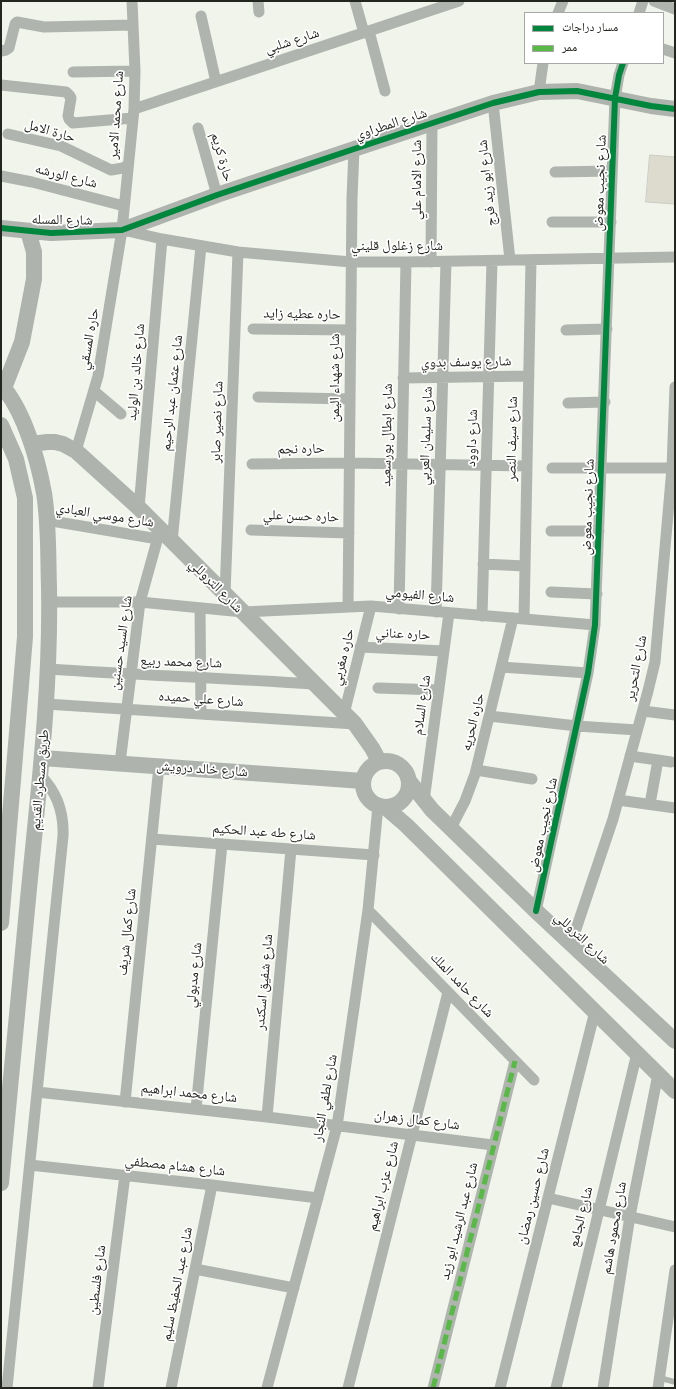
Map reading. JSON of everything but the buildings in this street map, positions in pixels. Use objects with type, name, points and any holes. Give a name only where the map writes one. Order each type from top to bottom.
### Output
[{"type":"street","name":"شارع محمد الامير","points":[[122,230],[134,114],[135,71],[132,1]]},
{"type":"street","points":[[356,1],[385,92]]},
{"type":"street","name":"شارع شلبي","points":[[1,85],[66,92],[71,98],[68,116],[73,123],[134,114],[216,82],[367,32],[440,4],[459,1]]},
{"type":"street","points":[[558,12],[563,1]]},
{"type":"street","points":[[639,12],[643,1]]},
{"type":"street","points":[[654,1],[675,9]]},
{"type":"street","points":[[201,16],[216,82]]},
{"type":"street","points":[[1,51],[9,48],[15,24],[17,22],[44,27],[133,25]]},
{"type":"street","points":[[664,49],[675,53]]},
{"type":"street","points":[[539,92],[544,64]]},
{"type":"street","name":"شارع نجيب معوض","points":[[536,912],[588,673],[595,625],[600,531],[615,98],[619,74],[623,64]]},
{"type":"street","points":[[73,72],[135,71]]},
{"type":"street","name":"شارع المطراوي","points":[[122,230],[432,123],[493,103],[539,92],[577,91],[651,106],[675,109]]},
{"type":"street","name":"شارع ابو زيد فرج","points":[[493,103],[510,260]]},
{"type":"street","name":"شارع الامام علي","points":[[431,262],[432,123]]},
{"type":"street","name":"حارة كريم","points":[[198,128],[217,196]]},
{"type":"street","name":"حارة الامل","points":[[8,134],[61,146],[111,170],[123,168],[128,165]]},
{"type":"street","name":"شارع شهداء اليمن","points":[[348,607],[351,262],[354,149]]},
{"type":"street","points":[[555,172],[612,171]]},
{"type":"street","name":"شارع الورشه","points":[[1,176],[32,182],[124,206]]},
{"type":"street","points":[[552,222],[611,222]]},
{"type":"street","name":"شارع المسله","points":[[1,228],[28,232],[74,233],[122,230]]},
{"type":"street","name":"شارع زغلول قليني","points":[[122,230],[162,239],[238,252],[351,262],[446,262],[675,257]]},
{"type":"street","name":"حاره المسقي","points":[[76,451],[94,391],[122,230]]},
{"type":"street","points":[[2,386],[22,342],[34,279],[34,252],[28,232]]},
{"type":"street","name":"شارع خالد بن الوليد","points":[[140,508],[162,239]]},
{"type":"street","name":"شارع عثمان عبد الرحيم","points":[[163,537],[201,246]]},
{"type":"street","name":"شارع نصير صابر","points":[[225,594],[238,252]]},
{"type":"street","name":"شارع سيف النصر","points":[[518,618],[525,566],[531,260]]},
{"type":"street","name":"شارع داوود","points":[[482,616],[492,261]]},
{"type":"street","name":"شارع ابطال بورسعيد","points":[[399,609],[406,262]]},
{"type":"street","name":"شارع سليمان العربي","points":[[436,612],[446,262]]},
{"type":"street","name":"حاره عطيه زايد","points":[[253,329],[351,330]]},
{"type":"street","points":[[566,330],[607,329]]},
{"type":"street","name":"شارع يوسف بدوي","points":[[403,378],[529,376]]},
{"type":"street","name":"طريق مسطرد القديم","points":[[1,1183],[42,758],[48,669],[49,602],[46,520],[41,478],[32,444],[14,404],[2,386]]},
{"type":"street","name":"شارع التحرير","points":[[571,944],[618,800],[643,711],[654,662],[673,468],[675,387]]},
{"type":"street","points":[[94,391],[121,414]]},
{"type":"street","points":[[258,397],[350,399]]},
{"type":"street","points":[[568,403],[604,402]]},
{"type":"street","name":"طريق مسطرد القديم","points":[[1,425],[16,459],[25,498],[25,637],[1,923]]},
{"type":"street","name":"شارع التروللي","points":[[32,444],[55,442],[63,444],[76,451],[140,508],[163,537],[225,594],[349,719],[368,742],[379,761]]},
{"type":"street","name":"حاره نجم","points":[[252,464],[350,463],[527,466]]},
{"type":"street","points":[[552,468],[673,468]]},
{"type":"street","name":"شارع موسي العبادي","points":[[46,520],[163,537]]},
{"type":"street","name":"حاره حسن علي","points":[[251,530],[349,533]]},
{"type":"street","points":[[551,531],[600,531]]},
{"type":"street","name":"شارع السيد حسنين","points":[[120,764],[140,602],[163,537]]},
{"type":"street","points":[[483,564],[525,566]]},
{"type":"street","points":[[551,592],[597,594]]},
{"type":"street","name":"شارع الفيومي","points":[[49,602],[140,602],[243,612],[371,606],[595,625]]},
{"type":"street","name":"حاره مغربي","points":[[349,719],[360,647],[371,606]]},
{"type":"street","points":[[200,608],[201,714]]},
{"type":"street","name":"شارع السلام","points":[[424,801],[449,613]]},
{"type":"street","name":"حاره الحريه","points":[[451,828],[471,788],[501,667],[518,618]]},
{"type":"street","name":"حاره عناني","points":[[360,647],[444,651]]},
{"type":"street","points":[[501,667],[588,673]]},
{"type":"street","name":"شارع محمد ربيع","points":[[48,669],[313,684]]},
{"type":"street","points":[[378,688],[439,690]]},
{"type":"street","name":"شارع علي حميده","points":[[46,704],[201,714],[349,719]]},
{"type":"street","points":[[643,711],[675,715]]},
{"type":"street","points":[[489,716],[577,726],[637,730]]},
{"type":"street","points":[[630,756],[671,762]]},
{"type":"street","name":"شارع خالد درويش","points":[[42,758],[363,781]]},
{"type":"street","points":[[650,804],[658,760]]},
{"type":"street","points":[[381,807],[391,807],[398,804],[403,800],[409,788],[407,774],[398,764],[392,761],[379,761],[368,769],[363,781],[363,789],[371,802],[381,807],[406,825],[675,1091]]},
{"type":"street","name":"شارع كمال شريف","points":[[125,1102],[159,766]]},
{"type":"street","points":[[476,770],[532,779]]},
{"type":"street","points":[[7,1388],[63,827],[57,800],[48,783],[40,775]]},
{"type":"street","name":"شارع التروللي","points":[[409,781],[424,801],[536,912],[675,1041]]},
{"type":"street","points":[[618,800],[675,808]]},
{"type":"street","name":"شارع لطفي النجار","points":[[267,1388],[337,1126],[381,807]]},
{"type":"street","name":"شارع طه عبد الحكيم","points":[[152,839],[374,855]]},
{"type":"street","name":"شارع مدبولي","points":[[196,1109],[222,844]]},
{"type":"street","name":"شارع شفيق اسكندر","points":[[267,1117],[292,849]]},
{"type":"street","name":"شارع حامد الملك","points":[[368,910],[534,1080]]},
{"type":"street","name":"شارع عزب ابراهيم","points":[[348,1388],[448,992]]},
{"type":"street","name":"شارع حسين رمضان","points":[[500,1388],[595,1011]]},
{"type":"street","name":"شارع الجامع","points":[[556,1388],[637,1053]]},
{"type":"street","name":"شارع عبد الرشيد ابو زيد","points":[[432,1388],[515,1061]]},
{"type":"street","name":"شارع محمود هاشم","points":[[603,1388],[630,1216],[658,1074]]},
{"type":"street","name":"شارع محمد ابراهيم","points":[[37,1092],[337,1126]]},
{"type":"street","name":"شارع كمال زهران","points":[[337,1126],[493,1145]]},
{"type":"street","name":"شارع هشام مصطفي","points":[[30,1165],[318,1198]]},
{"type":"street","name":"شارع فلسطين","points":[[98,1388],[125,1175]]},
{"type":"street","name":"شارع عبد الحفيظ سليم","points":[[171,1388],[212,1185]]},
{"type":"street","points":[[548,1198],[675,1227]]},
{"type":"street","points":[[196,1269],[294,1288]]},
{"type":"street","points":[[659,1383],[671,1324],[675,1272]]},
{"type":"lane","points":[[659,1383],[675,1382]]},
{"type":"marked path","points":[[433,1388],[515,1061]]},
{"type":"cycle path","points":[[536,911],[588,673],[595,625],[615,98],[623,64]]},
{"type":"cycle path","points":[[1,228],[51,233],[122,230],[217,195],[354,149],[493,103],[539,92],[577,91],[651,106],[675,109]]}]
